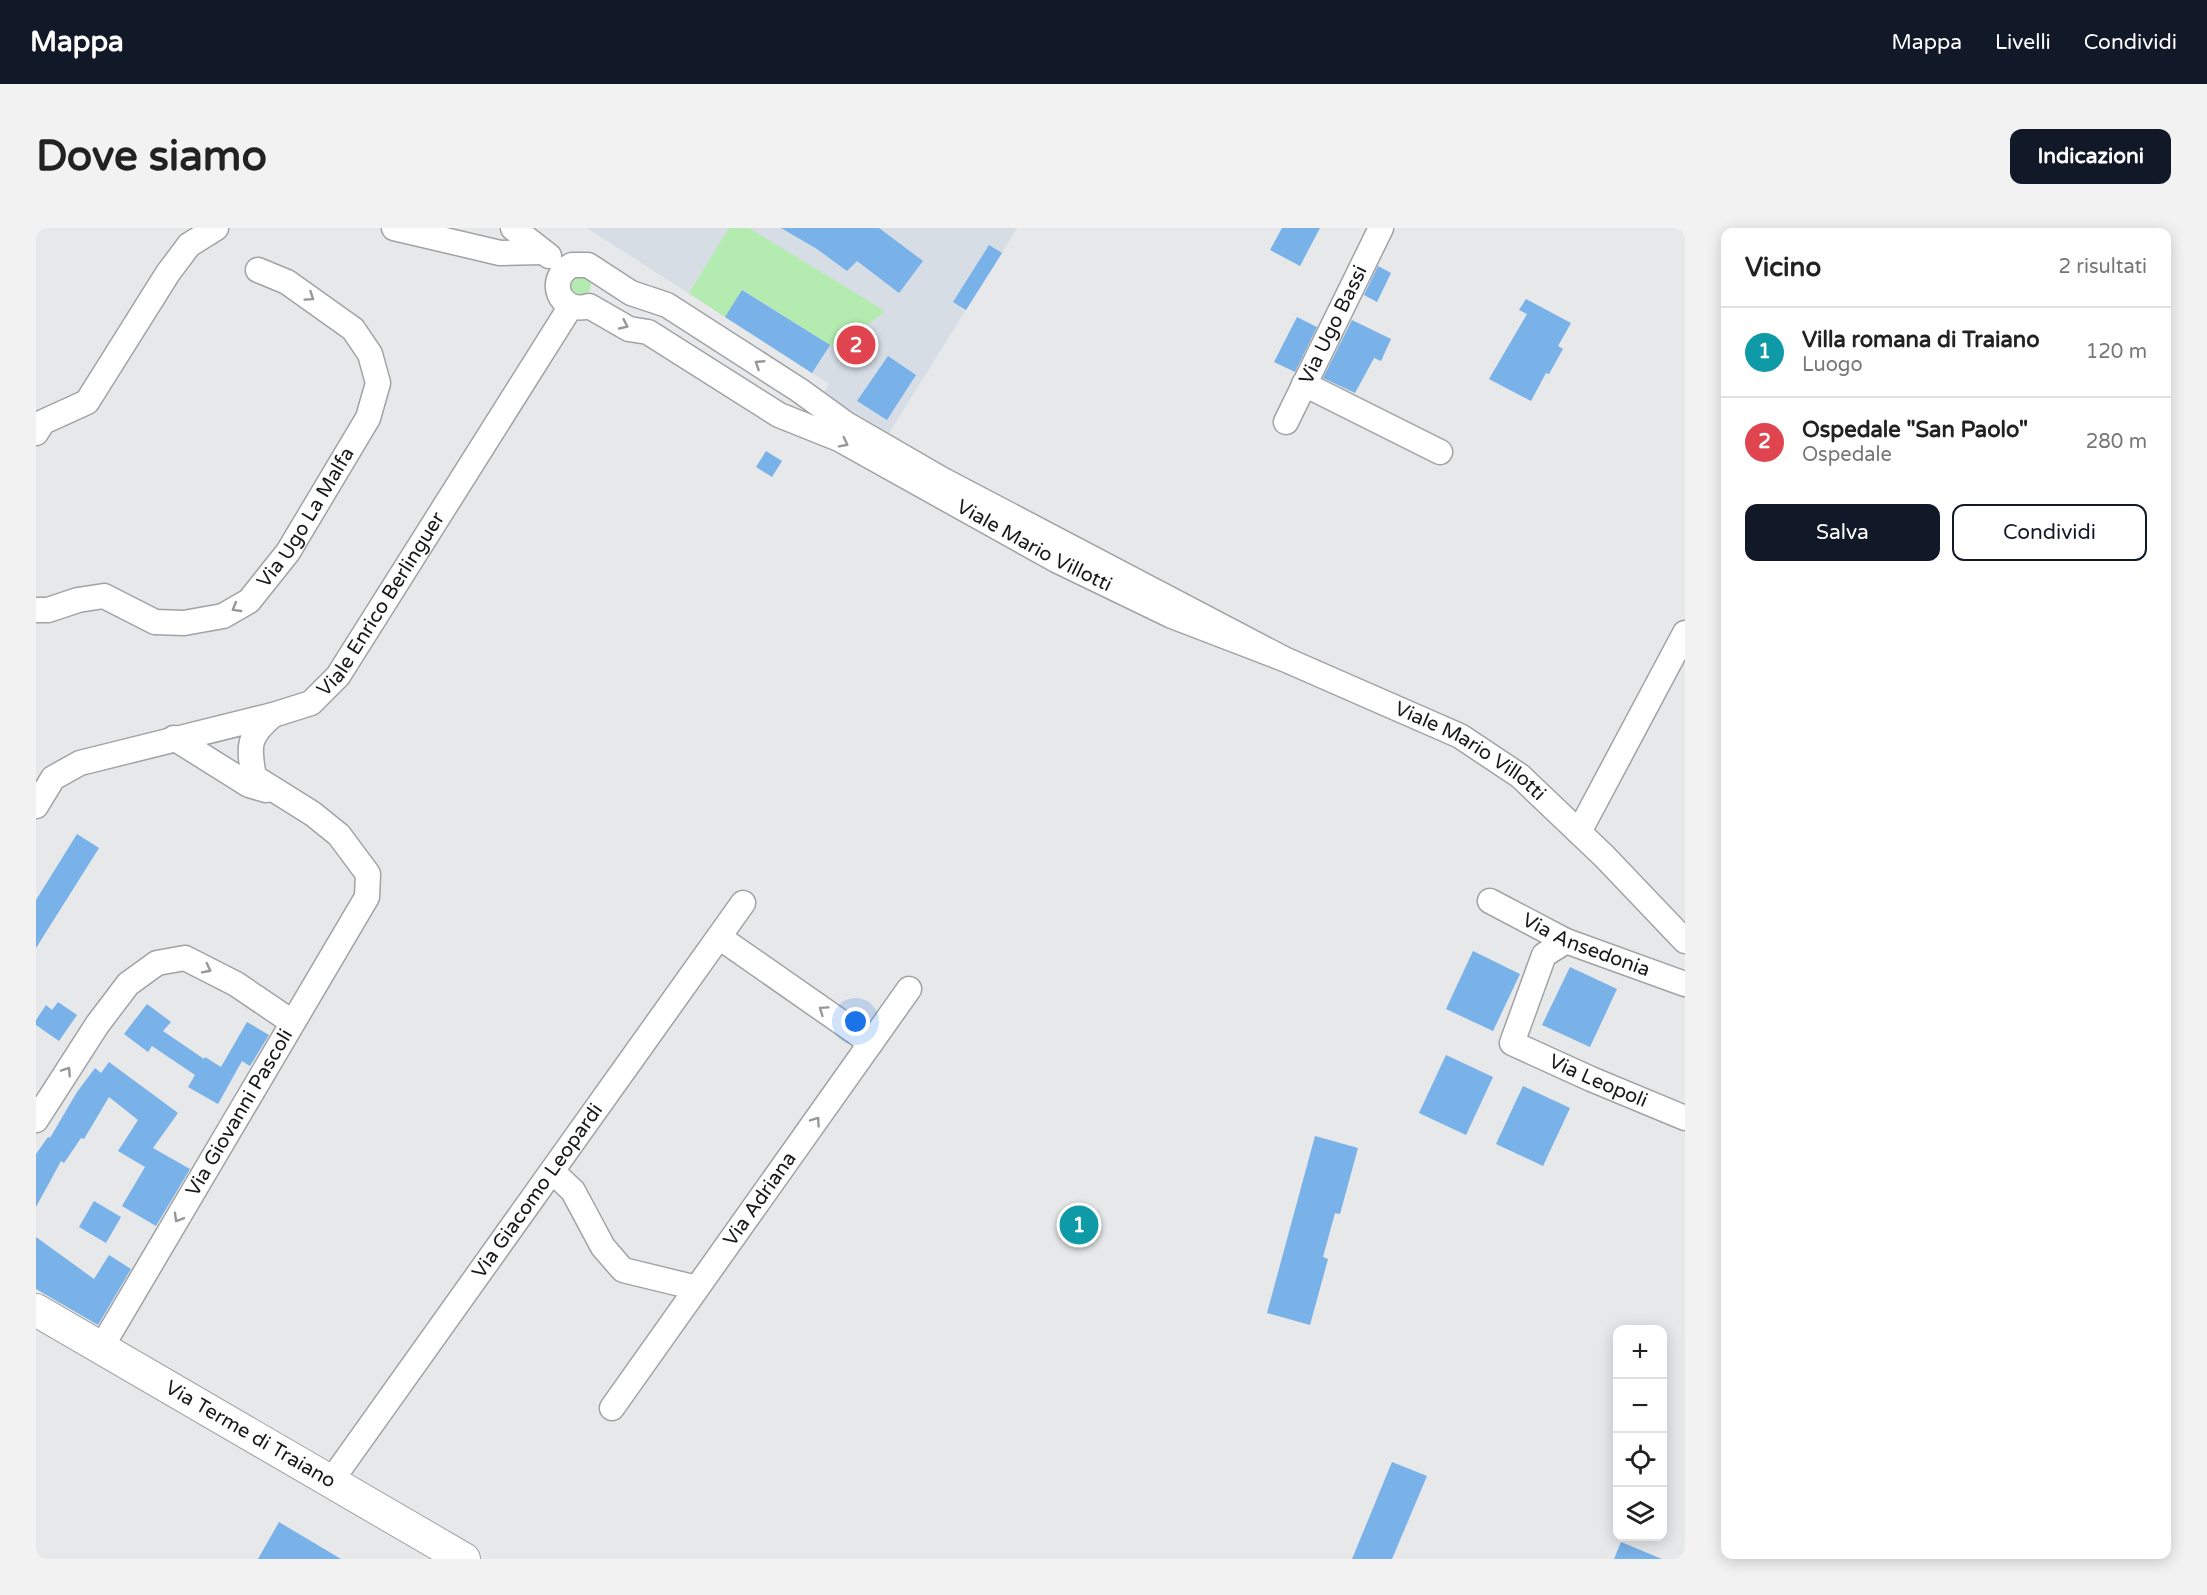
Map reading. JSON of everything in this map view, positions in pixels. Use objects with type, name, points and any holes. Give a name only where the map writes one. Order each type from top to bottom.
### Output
[{"type":"main road","name":"Via Terme di Traiano","points":[[36,1310],[464,1559]]},
{"type":"street","points":[[36,433],[43,422],[87,402],[168,273],[189,245],[216,228]]},
{"type":"street","points":[[394,228],[500,254],[543,252]]},
{"type":"street","points":[[513,228],[565,269]]},
{"type":"street","name":"Via Ugo Bassi","points":[[1286,422],[1381,228]]},
{"type":"street","points":[[579,263],[596,270],[602,279],[602,291],[597,300],[580,306],[562,299],[558,280],[565,269],[579,263]]},
{"type":"street","name":"Via Ugo La Malfa","points":[[36,610],[48,610],[78,600],[104,597],[155,622],[184,623],[223,616],[249,601],[288,552],[368,418],[378,383],[370,354],[353,329],[287,282],[258,270]]},
{"type":"street","name":"Viale Mario Villotti","points":[[596,270],[630,293],[668,305],[846,424],[940,479],[1284,659]]},
{"type":"street","name":"Viale Mario Villotti","points":[[580,306],[629,329],[648,332],[779,415],[839,440],[1056,560],[1172,616],[1284,659],[1460,736],[1520,776],[1579,832],[1685,941]]},
{"type":"street","name":"Viale Enrico Berlinguer","points":[[36,806],[53,778],[80,763],[273,715],[311,703],[338,676],[580,306]]},
{"type":"street","points":[[1304,384],[1440,452]]},
{"type":"street","points":[[790,420],[798,414],[807,397]]},
{"type":"street","points":[[1579,832],[1685,633]]},
{"type":"street","points":[[273,715],[256,729],[250,753],[254,777],[280,794]]},
{"type":"street","points":[[174,738],[249,785],[280,794]]},
{"type":"street","name":"Via Giovanni Pascoli","points":[[101,1348],[367,897],[368,874],[339,835],[313,814],[280,794]]},
{"type":"street","name":"Via Ansedonia","points":[[1490,901],[1566,941],[1685,984]]},
{"type":"street","name":"Via Giacomo Leopardi","points":[[331,1481],[744,903]]},
{"type":"street","points":[[719,937],[871,1043]]},
{"type":"street","name":"Via Leopoli","points":[[1566,941],[1544,955],[1512,1043],[1685,1118]]},
{"type":"street","points":[[36,1120],[72,1063],[128,984],[157,963],[185,958],[236,984],[292,1022]]},
{"type":"street","name":"Via Adriana","points":[[612,1408],[909,989]]},
{"type":"street","points":[[553,1172],[573,1191],[603,1247],[623,1270],[697,1288]]},
{"type":"shaded area","points":[[587,228],[1017,228],[889,433],[823,394],[829,384]]},
{"type":"green space","points":[[729,228],[749,228],[885,311],[840,347],[830,345],[743,290],[725,317],[689,293]]},
{"type":"green space","points":[[581,275],[588,278],[591,285],[588,292],[581,295],[574,292],[571,285],[574,278]]},
{"type":"building","points":[[781,228],[879,228],[923,261],[899,293],[857,261],[847,271],[817,249]]},
{"type":"building","points":[[1282,228],[1320,228],[1300,266],[1270,250]]},
{"type":"building","points":[[989,245],[1002,253],[966,310],[953,302]]},
{"type":"building","points":[[1378,266],[1391,273],[1377,302],[1364,295]]},
{"type":"building","points":[[742,290],[830,345],[812,373],[725,317]]},
{"type":"building","points":[[1526,299],[1571,323],[1558,346],[1563,349],[1549,374],[1546,373],[1531,401],[1489,379],[1527,314],[1519,310]]},
{"type":"building","points":[[1297,317],[1317,327],[1295,372],[1274,362]]},
{"type":"building","points":[[1352,320],[1391,339],[1381,361],[1374,358],[1355,393],[1323,378]]},
{"type":"building","points":[[888,356],[916,375],[887,420],[857,401]]},
{"type":"building","points":[[766,451],[782,461],[772,477],[756,467]]},
{"type":"building","points":[[77,834],[99,848],[36,948],[36,900]]},
{"type":"building","points":[[1473,951],[1520,974],[1493,1031],[1446,1009]]},
{"type":"building","points":[[1570,967],[1617,989],[1590,1047],[1542,1025]]},
{"type":"building","points":[[58,1002],[77,1015],[59,1041],[36,1025],[36,1020],[46,1005],[52,1010]]},
{"type":"building","points":[[147,1004],[171,1022],[163,1031],[204,1059],[205,1057],[221,1067],[247,1022],[269,1035],[250,1066],[242,1061],[218,1104],[188,1087],[195,1075],[152,1046],[148,1052],[124,1034]]},
{"type":"building","points":[[1446,1055],[1493,1077],[1466,1135],[1419,1113]]},
{"type":"building","points":[[109,1062],[178,1113],[153,1148],[190,1169],[156,1226],[122,1206],[145,1167],[118,1151],[138,1120],[109,1097],[84,1139],[81,1138],[64,1163],[61,1161],[36,1207],[36,1154],[48,1137],[50,1138],[77,1092],[95,1068],[101,1073]]},
{"type":"building","points":[[1523,1086],[1570,1108],[1543,1166],[1496,1144]]},
{"type":"building","points":[[1315,1136],[1358,1148],[1340,1214],[1335,1213],[1323,1257],[1328,1259],[1310,1325],[1267,1313]]},
{"type":"building","points":[[94,1201],[121,1217],[106,1243],[79,1227]]},
{"type":"building","points":[[36,1237],[94,1279],[109,1255],[131,1269],[98,1325],[36,1289]]},
{"type":"building","points":[[1392,1462],[1427,1476],[1392,1559],[1352,1559]]},
{"type":"building","points":[[279,1522],[341,1559],[258,1559]]},
{"type":"building","points":[[1621,1542],[1662,1559],[1614,1559]]},
{"type":"place","name":"Ospedale \"San Paolo\"","points":[[856,345]]},
{"type":"place","name":"Villa romana di Traiano","points":[[1079,1225]]}]
